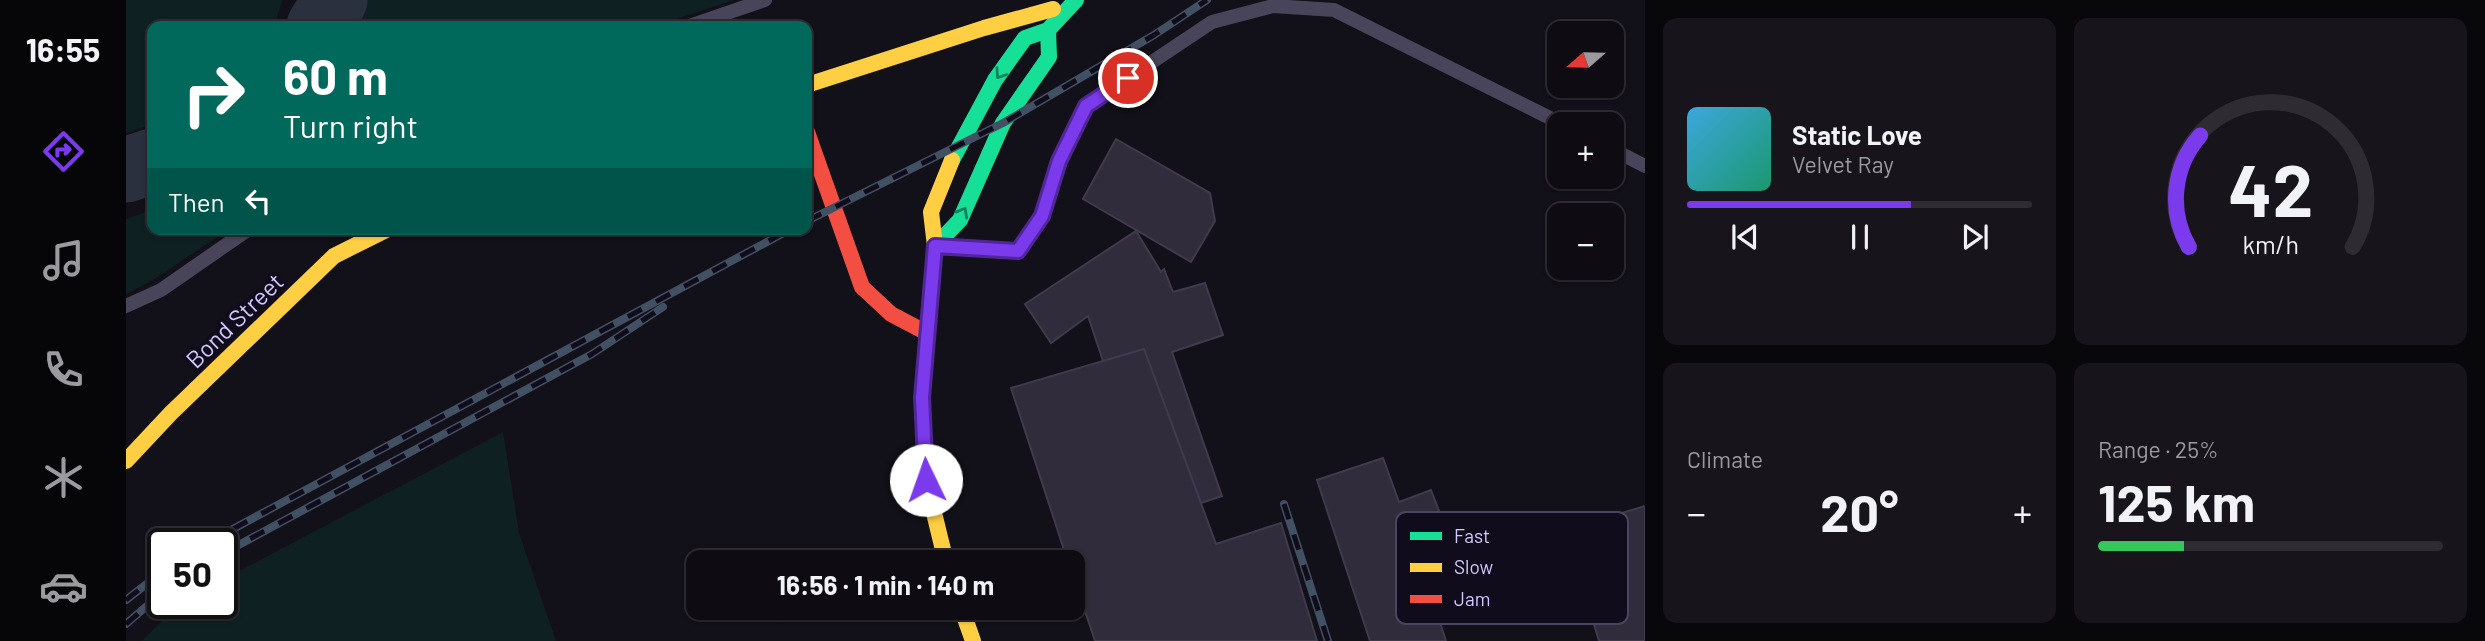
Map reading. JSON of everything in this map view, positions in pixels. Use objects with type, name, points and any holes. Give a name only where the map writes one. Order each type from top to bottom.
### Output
[{"type":"main road","points":[[943,550],[926,480],[922,397],[935,246],[931,212],[957,147],[995,80],[1025,38],[1048,30],[1074,2]]},
{"type":"main road","points":[[812,83],[1074,2]]},
{"type":"main road","points":[[935,246],[960,220],[1003,123],[1049,57],[1048,30]]},
{"type":"main road","points":[[812,146],[862,287],[891,317],[926,333]]},
{"type":"main road","name":"Bond Street","points":[[126,461],[334,256],[376,235]]},
{"type":"main road","points":[[966,620],[973,641]]},
{"type":"lane","points":[[704,21],[765,0]]},
{"type":"lane","points":[[935,246],[1018,251],[1042,216],[1059,161],[1086,106],[1212,22],[1273,6],[1334,10],[1547,116]]},
{"type":"lane","points":[[1624,155],[1645,166]]},
{"type":"lane","points":[[126,306],[161,290],[240,235]]},
{"type":"shaded area","points":[[126,0],[282,0],[276,21],[147,21],[147,126],[126,133]]},
{"type":"shaded area","points":[[363,0],[734,0],[670,21],[361,21]]},
{"type":"shaded area","points":[[147,212],[147,235],[220,235],[156,278],[126,294],[126,219]]},
{"type":"shaded area","points":[[503,432],[519,533],[556,641],[142,641],[163,619],[238,619],[238,572]]},
{"type":"building","points":[[1116,139],[1210,193],[1215,221],[1191,262],[1083,199]]},
{"type":"building","points":[[1136,231],[1161,272],[1164,269],[1173,292],[1205,283],[1223,335],[1172,352],[1222,496],[1201,503],[1144,349],[1103,361],[1088,316],[1051,343],[1025,304]]},
{"type":"building","points":[[1144,349],[1216,544],[1281,523],[1317,641],[1095,641],[1085,611],[1085,550],[1064,550],[1011,388]]},
{"type":"building","points":[[1383,458],[1399,502],[1431,490],[1439,512],[1396,512],[1396,624],[1441,624],[1446,641],[1370,641],[1317,480]]},
{"type":"building","points":[[1645,506],[1645,641],[1599,641],[1594,624],[1628,624],[1628,512],[1625,512]]},
{"type":"taxiway","points":[[322,21],[335,0]]},
{"type":"taxiway","points":[[126,170],[147,163]]},
{"type":"railway","points":[[812,218],[1003,123],[1154,35],[1207,0]]},
{"type":"railway","points":[[235,528],[780,235]]},
{"type":"railway","points":[[238,545],[592,354],[663,307]]},
{"type":"railway","points":[[1284,504],[1328,641]]},
{"type":"railway","points":[[126,600],[147,584]]},
{"type":"railway","points":[[126,624],[147,606]]},
{"type":"traffic: fast","points":[[952,160],[995,80],[1025,38],[1048,30],[1076,0]]},
{"type":"traffic: fast","points":[[935,246],[960,220],[1003,123],[1049,57],[1048,30]]},
{"type":"traffic: slow","points":[[812,83],[984,28],[1053,9]]},
{"type":"traffic: slow","points":[[943,550],[926,480],[922,397],[935,246],[931,212],[952,160]]},
{"type":"traffic: slow","points":[[126,461],[171,413],[334,256],[376,235]]},
{"type":"traffic: slow","points":[[966,620],[973,641]]},
{"type":"traffic: jam","points":[[812,146],[862,287],[891,314],[927,333]]},
{"type":"route","points":[[926,480],[922,397],[935,246],[1018,251],[1042,216],[1059,161],[1086,106],[1128,78]]}]
